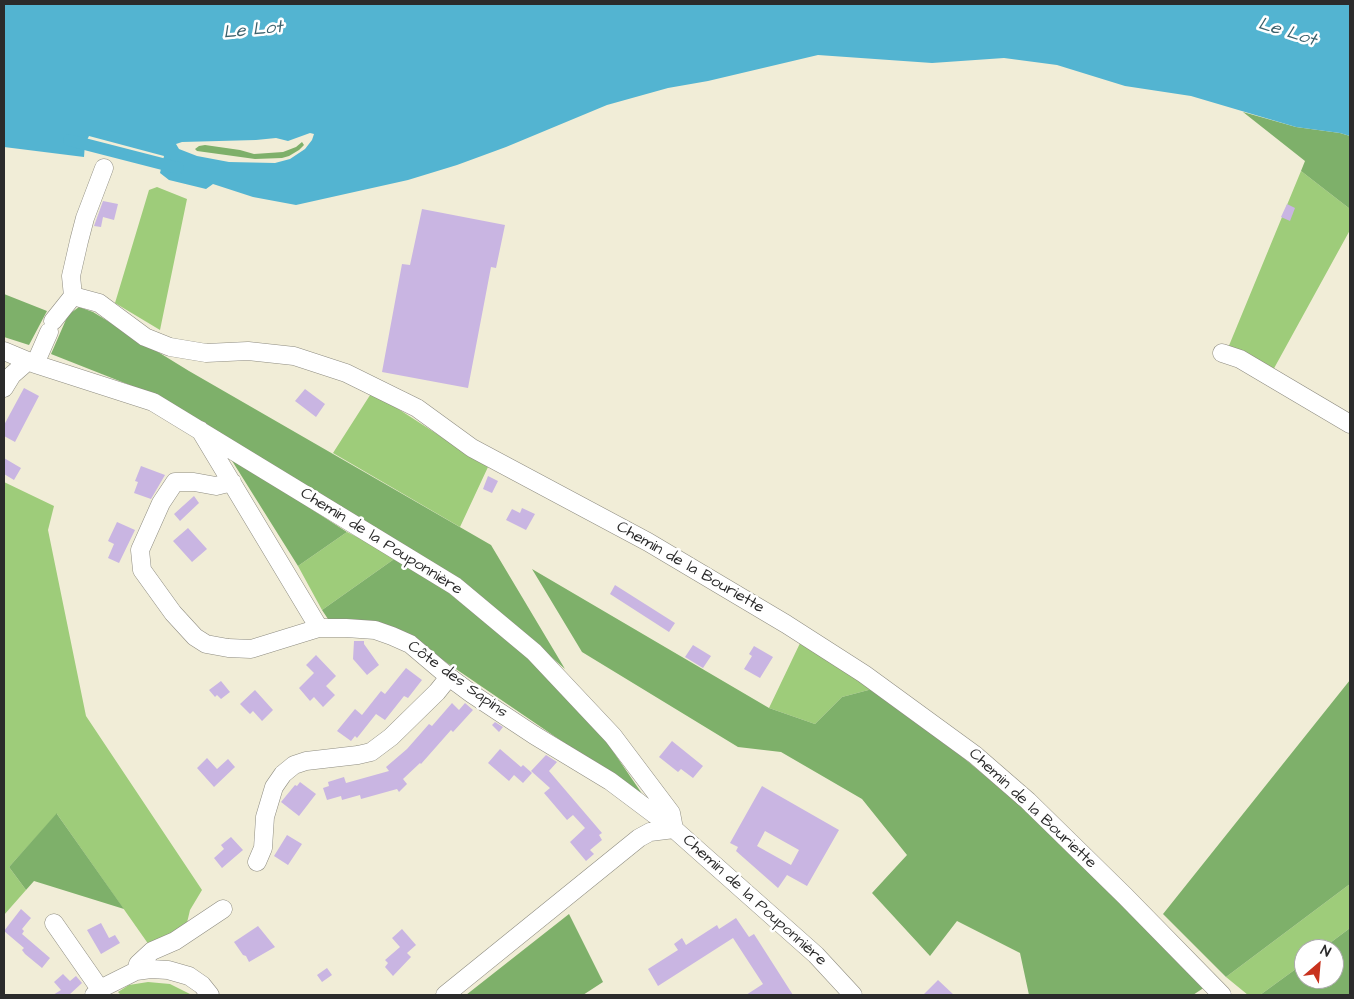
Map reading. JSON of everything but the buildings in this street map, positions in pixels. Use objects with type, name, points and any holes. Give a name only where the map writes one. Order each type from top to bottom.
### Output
[{"type":"street","points":[[4,388],[12,374],[32,363],[51,326],[73,296],[71,276],[78,241],[104,168]]},
{"type":"street","name":"Chemin de la Bouriette","points":[[73,296],[99,303],[145,337],[170,347],[206,353],[248,351],[294,356],[346,373],[417,408],[472,448],[648,542],[786,624],[864,674],[975,755],[1028,801],[1222,995]]},
{"type":"street","name":"Chemin de la Pouponnière","points":[[4,352],[32,363],[153,402],[455,586],[534,652],[613,736],[671,813],[674,829],[816,955],[853,995]]},
{"type":"street","points":[[1222,353],[1240,359],[1350,424]]},
{"type":"street","points":[[200,430],[319,628]]},
{"type":"street","name":"Côte des Sapins","points":[[232,482],[216,486],[194,482],[175,482],[160,503],[140,550],[142,570],[173,613],[195,637],[206,644],[228,648],[252,649],[319,628],[375,630],[392,636],[410,644],[449,677],[534,735],[610,781],[674,829]]},
{"type":"street","points":[[257,862],[263,848],[264,817],[274,787],[283,774],[294,765],[306,761],[358,756],[371,752],[391,737],[437,692],[449,677]]},
{"type":"street","points":[[445,995],[639,838],[650,832],[674,829]]},
{"type":"street","points":[[136,971],[138,964],[152,951],[175,941],[223,909]]},
{"type":"street","points":[[54,923],[97,992],[136,971],[151,969],[168,970],[189,976],[202,985],[210,995]]},
{"type":"green space","points":[[1243,112],[1296,127],[1350,136],[1350,209],[1301,171],[1305,161]]},
{"type":"green space","points":[[302,142],[304,145],[299,150],[282,158],[255,159],[197,151],[195,149],[205,145],[254,154],[283,152],[296,147]]},
{"type":"green space","points":[[1301,171],[1350,209],[1350,230],[1272,372],[1228,348]]},
{"type":"green space","points":[[157,187],[187,199],[160,330],[115,303],[149,190]]},
{"type":"green space","points":[[4,294],[47,311],[29,345],[4,337]]},
{"type":"green space","points":[[79,307],[93,312],[189,371],[491,545],[565,669],[481,596],[362,520],[160,397],[51,354],[68,315]]},
{"type":"green space","points":[[372,392],[488,467],[460,527],[333,453]]},
{"type":"green space","points":[[229,456],[347,532],[298,566]]},
{"type":"green space","points":[[4,482],[54,506],[48,530],[86,716],[202,890],[190,910],[186,927],[149,945],[57,814],[9,867],[26,890],[4,915]]},
{"type":"green space","points":[[347,532],[397,557],[322,610],[298,566]]},
{"type":"green space","points":[[397,557],[444,589],[524,654],[604,738],[645,798],[409,637],[328,619],[322,610]]},
{"type":"green space","points":[[532,569],[769,708],[815,724],[842,697],[876,688],[1025,809],[1205,987],[1193,995],[1029,995],[1020,953],[957,921],[930,956],[872,893],[907,855],[862,799],[781,752],[738,747],[582,652]]},
{"type":"green space","points":[[802,639],[876,688],[842,697],[815,724],[769,708]]},
{"type":"green space","points":[[1350,680],[1350,884],[1226,977],[1163,914]]},
{"type":"green space","points":[[57,813],[124,909],[34,881],[26,890],[9,867]]},
{"type":"green space","points":[[1350,884],[1350,928],[1335,939],[1294,939],[1294,970],[1260,995],[1248,995],[1226,977]]},
{"type":"green space","points":[[569,914],[603,982],[583,995],[466,995]]},
{"type":"green space","points":[[1350,928],[1350,995],[1260,995],[1294,970],[1294,989],[1344,989],[1344,939],[1335,939]]},
{"type":"green space","points":[[148,982],[170,984],[192,995],[121,995],[118,992],[129,985]]},
{"type":"water","name":"Le Lot","points":[[4,4],[1350,4],[1350,136],[1296,127],[1191,96],[1125,86],[1057,65],[1004,58],[932,63],[818,55],[708,81],[668,88],[607,105],[457,165],[408,180],[296,205],[253,197],[213,184],[206,189],[169,180],[160,173],[164,156],[89,136],[85,144],[84,157],[4,147]],"holes":[[[310,133],[314,134],[305,149],[290,159],[275,163],[229,162],[197,156],[179,149],[176,144],[182,142],[276,138],[288,141]]]},
{"type":"waterway","points":[[69,140],[178,168]]}]
